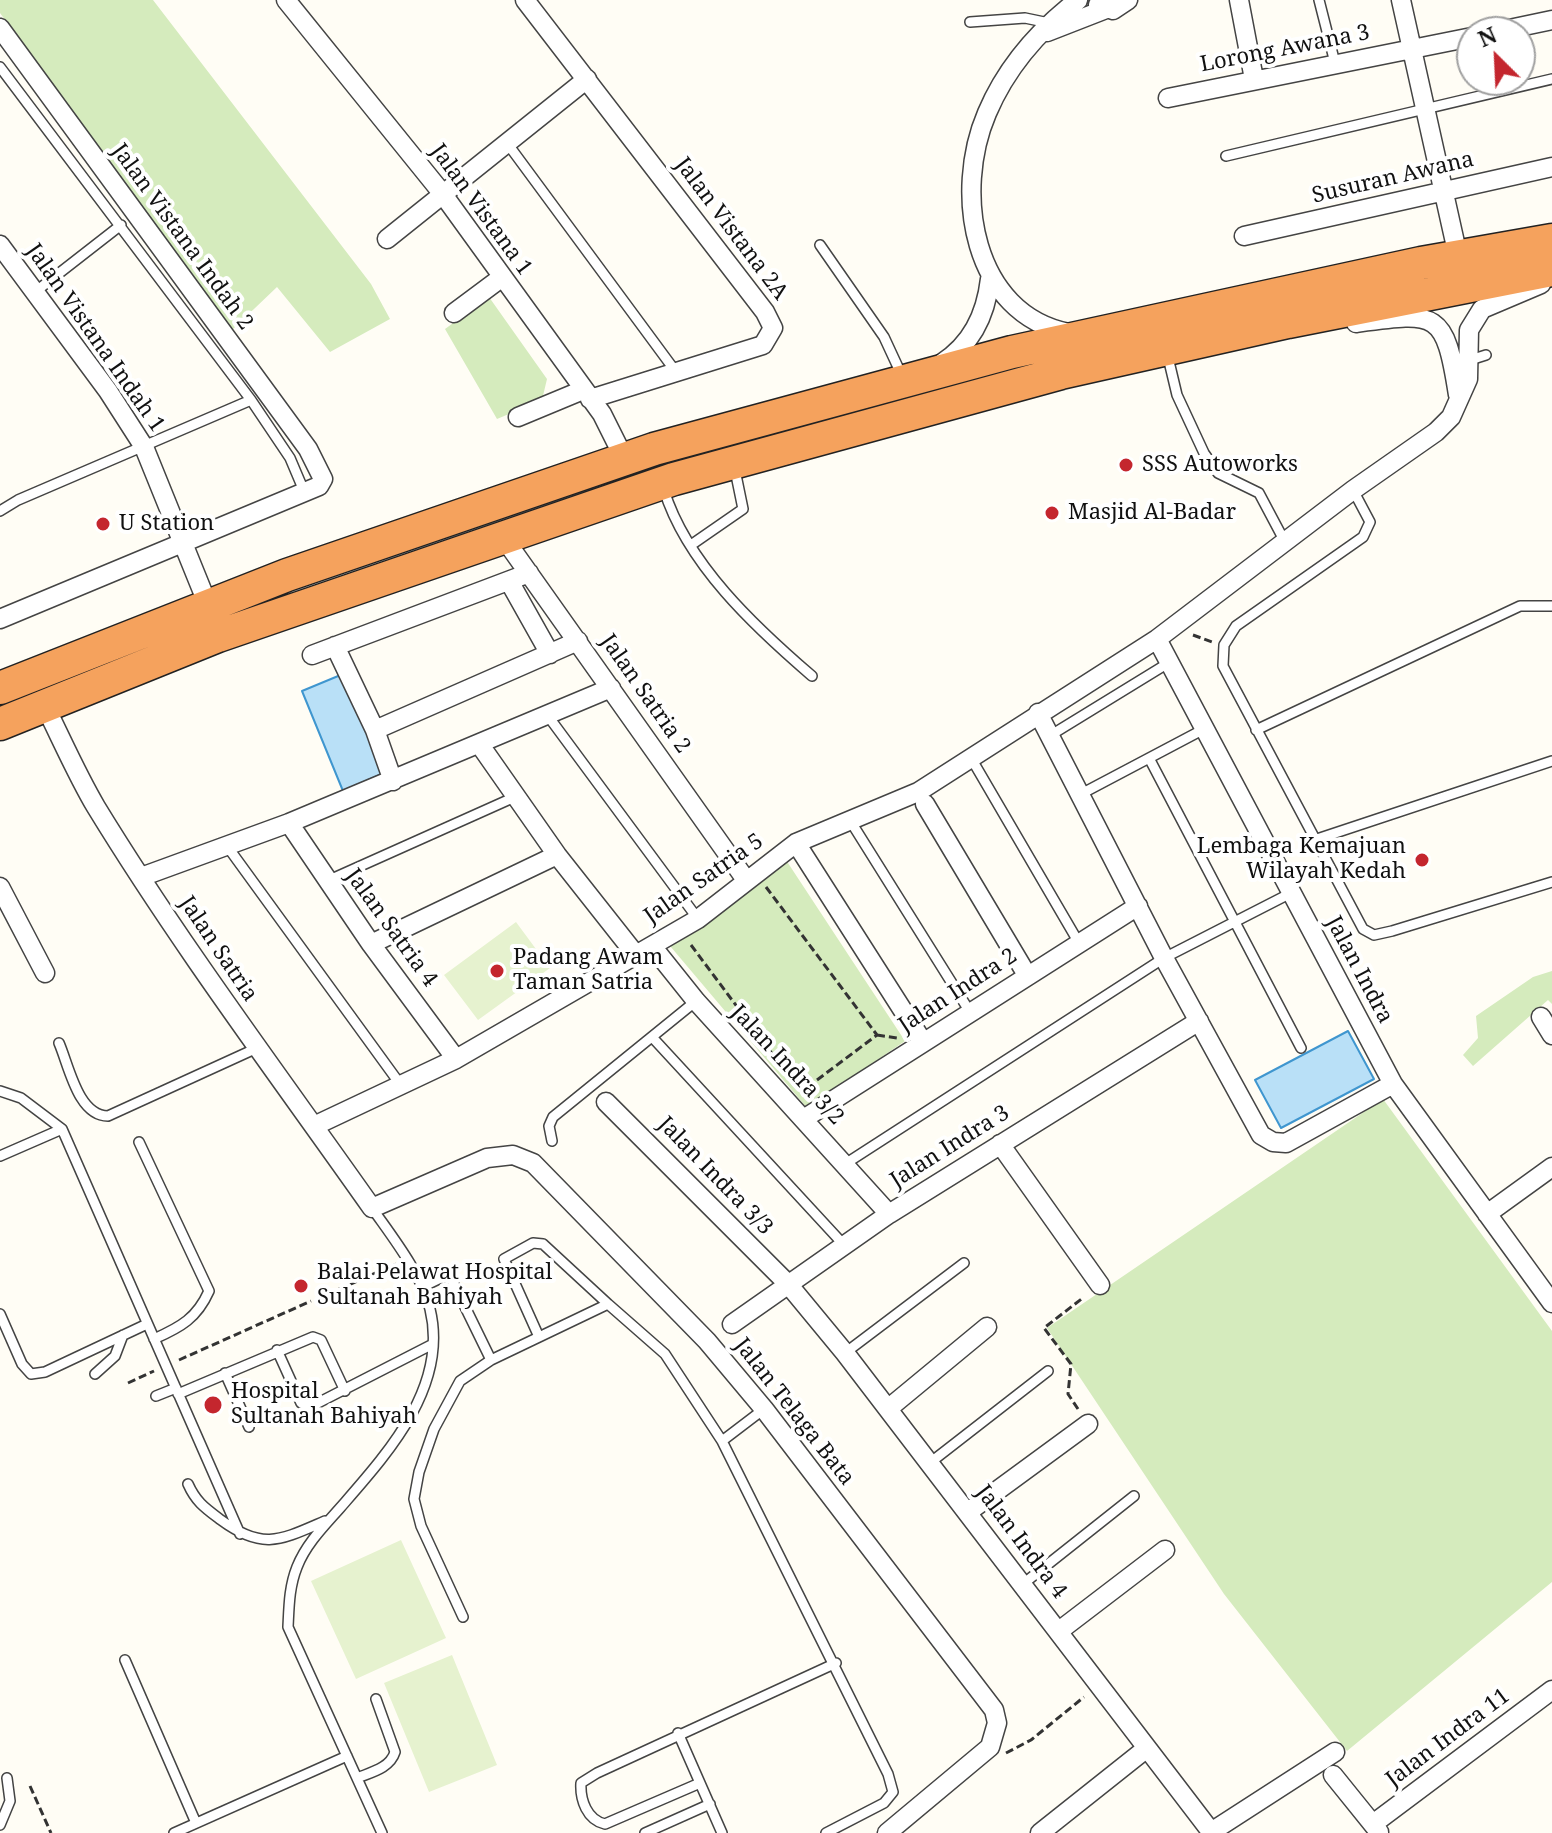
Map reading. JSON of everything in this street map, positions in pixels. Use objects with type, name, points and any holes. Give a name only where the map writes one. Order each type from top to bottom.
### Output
[{"type":"highway","points":[[0,688],[208,605],[624,458],[905,381],[1088,335],[1458,256],[1552,240]]},
{"type":"highway","points":[[0,724],[218,636],[662,482],[1061,373],[1288,322],[1552,270]]},
{"type":"street","name":"Jalan Vistana 1","points":[[286,0],[442,193],[602,414],[624,458]]},
{"type":"street","name":"Jalan Vistana 2A","points":[[518,417],[586,394],[676,372],[763,345],[773,328],[765,312],[525,0]]},
{"type":"street","points":[[1078,0],[1031,42],[1010,70],[986,113],[973,156],[971,193],[974,225],[990,279],[1008,302],[1032,320],[1059,331],[1088,335]]},
{"type":"street","points":[[1031,42],[1100,5],[1119,8],[1128,0]]},
{"type":"street","points":[[1239,0],[1254,79]]},
{"type":"street","points":[[1401,0],[1458,256]]},
{"type":"street","name":"Jalan Vistana Indah 2","points":[[0,28],[308,449],[323,475],[319,486],[304,491]]},
{"type":"street","name":"Lorong Awana 3","points":[[1168,98],[1456,40]]},
{"type":"street","points":[[387,239],[505,141],[587,79]]},
{"type":"street","name":"Susuran Awana","points":[[1244,236],[1552,167]]},
{"type":"street","name":"Jalan Vistana Indah 1","points":[[0,245],[144,447],[185,541],[208,605]]},
{"type":"street","points":[[454,313],[501,278]]},
{"type":"street","points":[[905,381],[945,361],[969,339],[984,310],[990,279]]},
{"type":"street","points":[[1459,401],[1468,379],[1469,330],[1482,309],[1552,279]]},
{"type":"street","points":[[1288,322],[1345,325],[1416,315],[1434,321],[1446,337],[1459,401]]},
{"type":"street","name":"Jalan Satria 5","points":[[314,1126],[456,1059],[698,919],[796,843],[918,792],[1181,622],[1353,490],[1436,432],[1451,417],[1459,401]]},
{"type":"street","points":[[0,619],[304,491]]},
{"type":"street","name":"Jalan Satria 2","points":[[503,537],[746,880]]},
{"type":"street","points":[[312,655],[529,573]]},
{"type":"street","points":[[509,581],[550,654]]},
{"type":"street","name":"Jalan Indra","points":[[1157,639],[1393,1084],[1552,1303]]},
{"type":"street","points":[[375,730],[578,641]]},
{"type":"street","points":[[335,646],[375,730],[393,781]]},
{"type":"street","points":[[141,877],[289,823],[611,688]]},
{"type":"street","name":"Jalan Satria","points":[[44,704],[94,804],[141,877],[257,1048],[372,1208]]},
{"type":"street","points":[[1038,713],[1164,958],[1261,1135],[1273,1142],[1286,1143],[1393,1084]]},
{"type":"street","name":"Jalan Indra 3/2","points":[[480,745],[557,855],[805,1118],[889,1214]]},
{"type":"street","points":[[925,804],[1027,975]]},
{"type":"street","name":"Jalan Satria 4","points":[[289,823],[371,944],[456,1059]]},
{"type":"street","points":[[796,843],[923,1042]]},
{"type":"street","points":[[371,944],[557,855]]},
{"type":"street","points":[[0,887],[45,973]]},
{"type":"street","name":"Jalan Indra 2","points":[[805,1118],[1138,906]]},
{"type":"street","points":[[1541,1017],[1552,1035]]},
{"type":"street","name":"Jalan Indra 3","points":[[732,1324],[889,1214],[1199,1021]]},
{"type":"street","name":"Jalan Indra 3/3","points":[[606,1102],[788,1284]]},
{"type":"street","points":[[1000,1144],[1100,1285]]},
{"type":"street","name":"Jalan Telaga Bata","points":[[372,1208],[487,1158],[513,1155],[533,1163],[707,1341],[764,1409],[994,1710],[996,1734],[978,1759],[887,1833]]},
{"type":"street","points":[[1487,1214],[1552,1167]]},
{"type":"street","name":"Jalan Indra 4","points":[[788,1284],[931,1462],[1211,1832]]},
{"type":"street","points":[[889,1408],[987,1327]]},
{"type":"street","points":[[968,1512],[1088,1424]]},
{"type":"street","points":[[1059,1631],[1165,1550]]},
{"type":"street","name":"Jalan Indra 11","points":[[1376,1828],[1552,1690]]},
{"type":"street","points":[[1040,1833],[1147,1748]]},
{"type":"street","points":[[1211,1832],[1335,1752]]},
{"type":"street","points":[[1333,1775],[1376,1828]]},
{"type":"lane","points":[[1319,0],[1335,63]]},
{"type":"lane","points":[[970,22],[1025,18],[1049,23]]},
{"type":"lane","points":[[0,67],[251,400],[290,458],[304,491]]},
{"type":"lane","points":[[1226,156],[1552,79]]},
{"type":"lane","points":[[505,141],[676,372]]},
{"type":"lane","points":[[35,292],[121,225]]},
{"type":"lane","points":[[820,245],[884,337],[905,381]]},
{"type":"lane","points":[[1167,349],[1177,395],[1204,453],[1218,473],[1259,493],[1285,542]]},
{"type":"lane","points":[[1467,361],[1486,355]]},
{"type":"lane","points":[[0,511],[18,500],[251,400]]},
{"type":"lane","points":[[691,545],[743,509],[733,463]]},
{"type":"lane","points":[[662,482],[670,508],[691,545],[743,610],[812,676]]},
{"type":"lane","points":[[1353,490],[1370,522],[1363,537],[1236,626],[1224,645],[1223,666],[1350,910],[1363,929],[1374,935],[1552,882]]},
{"type":"lane","points":[[1256,730],[1520,606],[1552,606]]},
{"type":"lane","points":[[1051,735],[1170,662]]},
{"type":"lane","points":[[548,716],[698,919]]},
{"type":"lane","points":[[1081,794],[1206,728]]},
{"type":"lane","points":[[971,758],[1079,943]]},
{"type":"lane","points":[[1149,758],[1301,1048]]},
{"type":"lane","points":[[1314,840],[1552,761]]},
{"type":"lane","points":[[327,881],[517,796]]},
{"type":"lane","points":[[851,822],[970,1012]]},
{"type":"lane","points":[[227,846],[400,1084]]},
{"type":"lane","points":[[845,1164],[1164,958],[1291,893]]},
{"type":"lane","points":[[552,1141],[548,1133],[553,1117],[696,1001]]},
{"type":"lane","points":[[652,1037],[844,1245]]},
{"type":"lane","points":[[59,1043],[86,1107],[98,1116],[108,1116],[257,1048]]},
{"type":"lane","points":[[592,1085],[606,1102]]},
{"type":"lane","points":[[0,1091],[21,1098],[62,1129],[240,1534]]},
{"type":"lane","points":[[0,1156],[62,1129]]},
{"type":"lane","points":[[139,1142],[209,1291],[200,1311],[184,1326],[154,1339]]},
{"type":"lane","points":[[372,1208],[407,1260],[430,1308],[433,1344],[427,1381],[416,1409],[297,1566],[289,1596],[288,1627],[382,1833]]},
{"type":"lane","points":[[539,1337],[504,1259],[533,1243],[543,1244],[665,1354],[722,1441],[836,1663],[893,1792],[884,1803],[826,1833]]},
{"type":"lane","points":[[845,1353],[964,1263]]},
{"type":"lane","points":[[420,1288],[449,1274],[491,1360]]},
{"type":"lane","points":[[463,1617],[421,1526],[414,1499],[424,1458],[449,1401],[460,1381],[491,1360],[608,1304]]},
{"type":"lane","points":[[0,1314],[22,1364],[40,1378],[147,1324]]},
{"type":"lane","points":[[95,1374],[115,1356],[123,1335]]},
{"type":"lane","points":[[156,1396],[225,1373],[304,1338],[321,1340],[345,1391]]},
{"type":"lane","points":[[277,1350],[305,1407],[345,1391],[433,1344]]},
{"type":"lane","points":[[931,1462],[1048,1371]]},
{"type":"lane","points":[[225,1373],[249,1427]]},
{"type":"lane","points":[[722,1441],[764,1409]]},
{"type":"lane","points":[[188,1484],[196,1502],[240,1534],[261,1542],[287,1537],[330,1519]]},
{"type":"lane","points":[[1023,1584],[1134,1496]]},
{"type":"lane","points":[[125,1660],[196,1823]]},
{"type":"lane","points":[[700,1783],[605,1824],[589,1815],[580,1794],[581,1783],[678,1733],[836,1663]]},
{"type":"lane","points":[[357,1778],[383,1767],[393,1760],[395,1752],[376,1699]]},
{"type":"lane","points":[[678,1733],[722,1833]]},
{"type":"lane","points":[[174,1833],[347,1756]]},
{"type":"lane","points":[[0,1825],[10,1801],[7,1778]]},
{"type":"lane","points":[[645,1833],[710,1804]]},
{"type":"path","points":[[1181,622],[1187,633],[1224,645]]},
{"type":"path","points":[[765,885],[877,1035],[801,1092]]},
{"type":"path","points":[[688,941],[782,1067]]},
{"type":"path","points":[[328,1294],[407,1260]]},
{"type":"path","points":[[1088,1424],[1068,1394],[1071,1364],[1044,1328],[1100,1285]]},
{"type":"path","points":[[128,1383],[311,1301]]},
{"type":"path","points":[[978,1759],[1008,1752],[1031,1740],[1100,1684]]},
{"type":"path","points":[[30,1786],[51,1833]]},
{"type":"green space","points":[[0,0],[153,0],[371,284],[390,319],[330,352],[277,287],[232,330],[0,13]]},
{"type":"green space","points":[[489,297],[547,379],[542,400],[497,419],[445,329]]},
{"type":"green space","points":[[786,860],[905,1041],[807,1108],[665,940]]},
{"type":"green space","name":"Padang Awam Taman Satria","points":[[516,922],[550,968],[478,1020],[444,975]]},
{"type":"green space","points":[[1552,971],[1552,1004],[1548,1000],[1473,1066],[1463,1055],[1478,1038],[1476,1016],[1533,977]]},
{"type":"green space","points":[[1383,1099],[1552,1331],[1552,1582],[1347,1751],[1224,1594],[1047,1328]]},
{"type":"green space","points":[[401,1540],[446,1638],[356,1679],[311,1581]]},
{"type":"green space","points":[[452,1655],[497,1765],[429,1792],[384,1683]]},
{"type":"water","points":[[343,674],[384,773],[343,791],[302,691]]},
{"type":"water","points":[[1348,1031],[1374,1079],[1281,1128],[1255,1080]]},
{"type":"place","name":"SSS Autoworks","points":[[1126,465]]},
{"type":"place","name":"Masjid Al-Badar","points":[[1052,513]]},
{"type":"place","name":"U Station","points":[[103,524]]},
{"type":"place","name":"Lembaga Kemajuan Wilayah Kedah","points":[[1422,860]]},
{"type":"place","name":"Padang Awam Taman Satria","points":[[497,971]]},
{"type":"place","name":"Balai Pelawat Hospital Sultanah Bahiyah","points":[[301,1286]]},
{"type":"place","name":"Hospital Sultanah Bahiyah","points":[[213,1405]]}]
